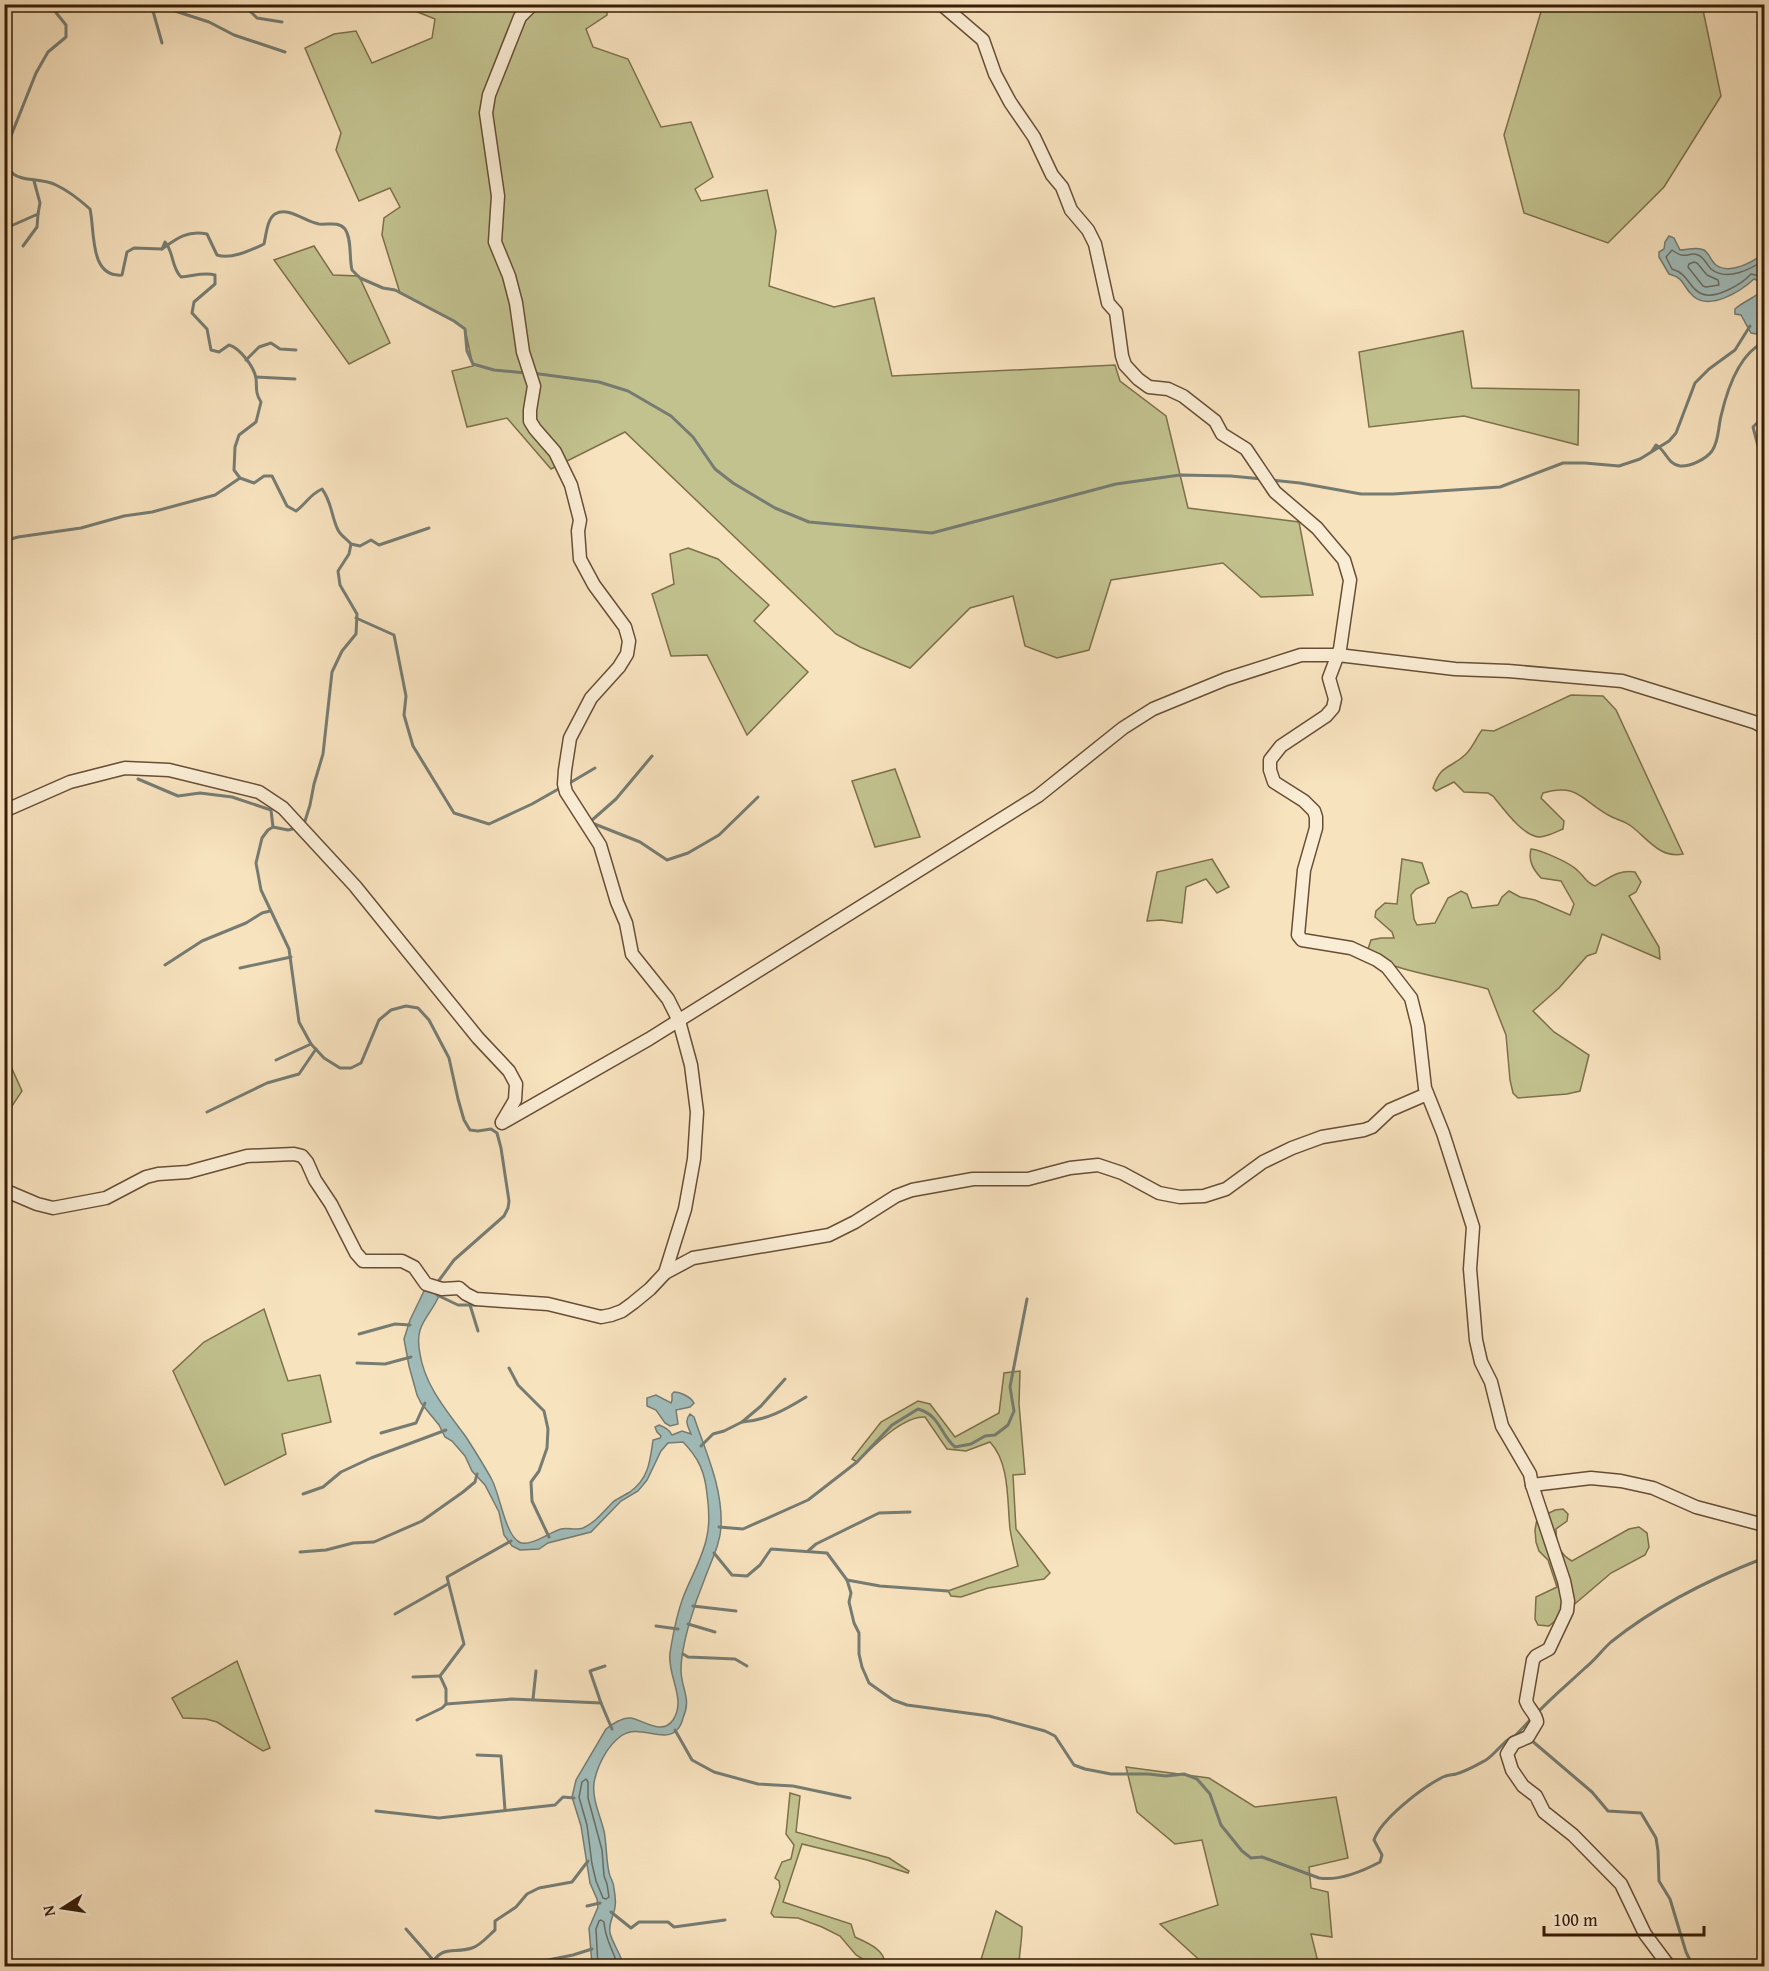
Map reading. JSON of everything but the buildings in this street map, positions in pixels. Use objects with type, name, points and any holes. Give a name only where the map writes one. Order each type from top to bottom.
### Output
[{"type":"street","points":[[533,4],[519,17],[489,95],[486,113],[498,196],[495,242],[516,303],[523,352],[534,386],[530,421],[555,452],[571,485],[580,520],[578,531],[580,559],[594,585],[625,627],[629,641],[627,654],[591,698],[570,738],[564,784],[566,792],[600,845],[617,902],[626,923],[632,954],[668,999],[679,1021],[691,1065],[697,1112],[693,1159],[686,1209],[665,1273]]},
{"type":"street","points":[[941,4],[983,40],[995,74],[1010,102],[1034,137],[1052,175],[1062,187],[1071,210],[1088,230],[1095,244],[1108,303],[1116,312],[1125,365],[1149,387],[1168,389],[1183,396],[1215,421],[1222,434],[1246,449],[1275,492],[1317,528],[1344,560],[1350,580],[1338,655],[1329,678],[1335,699],[1333,708],[1326,716],[1281,746],[1270,760],[1270,771],[1274,782],[1304,801],[1314,811],[1316,817],[1316,828],[1304,870],[1298,935],[1302,940],[1352,948],[1387,967],[1411,998],[1418,1026],[1427,1094],[1443,1133],[1473,1227],[1470,1269],[1476,1340],[1481,1362],[1491,1382],[1502,1426],[1530,1474],[1564,1581],[1568,1601],[1567,1611],[1549,1649],[1533,1660],[1526,1701],[1528,1707],[1536,1714],[1537,1722],[1527,1737],[1514,1743],[1507,1754],[1512,1770],[1523,1786],[1536,1796],[1544,1812],[1573,1835],[1621,1884],[1645,1934],[1669,1966]]},
{"type":"street","points":[[4,811],[70,782],[125,768],[169,770],[260,792],[283,808],[355,886],[478,1038],[509,1071],[516,1084],[515,1100],[501,1123],[679,1021],[1038,796],[1123,728],[1153,710],[1226,679],[1301,655],[1338,655],[1455,669],[1508,671],[1622,681],[1764,727]]},
{"type":"street","points":[[4,1190],[53,1208],[96,1202],[146,1177],[158,1174],[188,1172],[246,1156],[294,1154],[302,1156],[307,1162],[356,1253],[363,1261],[409,1263],[426,1284],[437,1288],[459,1288],[476,1299],[548,1304],[601,1317],[622,1311],[650,1289],[665,1273],[693,1258],[829,1235],[855,1222],[896,1196],[912,1190],[973,1179],[1028,1179],[1070,1168],[1098,1165],[1122,1173],[1159,1193],[1180,1197],[1204,1196],[1226,1189],[1263,1162],[1292,1148],[1322,1137],[1372,1127],[1390,1110],[1427,1094]]},
{"type":"street","points":[[1532,1485],[1591,1478],[1621,1481],[1653,1488],[1696,1507],[1764,1525]]},
{"type":"green space","points":[[400,5],[607,5],[607,15],[586,29],[593,47],[628,59],[661,127],[691,122],[713,177],[695,189],[701,201],[767,190],[776,231],[769,286],[834,307],[874,298],[892,376],[1115,365],[1120,381],[1166,416],[1188,508],[1299,522],[1313,595],[1261,597],[1223,563],[1111,580],[1089,650],[1057,658],[1025,646],[1013,596],[970,608],[910,668],[836,634],[625,432],[551,469],[507,418],[467,427],[452,371],[473,366],[465,329],[400,293],[382,235],[384,218],[400,207],[390,188],[359,201],[336,150],[341,133],[305,48],[334,34],[356,31],[372,63],[432,38],[435,19]]},
{"type":"green space","points":[[1543,5],[1702,5],[1721,96],[1664,187],[1608,243],[1524,213],[1504,135]]},
{"type":"green space","points":[[314,246],[333,275],[359,276],[390,343],[349,364],[274,260]]},
{"type":"green space","points":[[1463,331],[1472,388],[1579,390],[1578,445],[1464,416],[1369,427],[1359,352]]},
{"type":"green space","points":[[688,548],[718,559],[769,605],[754,621],[808,672],[747,735],[707,655],[671,656],[652,594],[674,584],[670,554]]},
{"type":"green space","points":[[1571,695],[1603,696],[1616,710],[1683,854],[1675,855],[1661,851],[1629,824],[1601,811],[1580,795],[1572,792],[1555,790],[1543,793],[1541,798],[1564,821],[1563,829],[1540,837],[1520,827],[1488,793],[1464,792],[1454,782],[1436,791],[1433,788],[1439,774],[1466,754],[1482,730],[1494,731]]},
{"type":"green space","points":[[895,769],[920,837],[875,847],[852,781]]},
{"type":"green space","points":[[1531,849],[1569,864],[1595,886],[1619,873],[1635,872],[1641,882],[1636,892],[1629,896],[1659,947],[1660,959],[1602,934],[1596,953],[1587,956],[1559,988],[1533,1011],[1554,1032],[1589,1055],[1580,1091],[1518,1098],[1513,1093],[1510,1080],[1506,1035],[1488,989],[1411,971],[1366,955],[1371,940],[1394,938],[1392,932],[1375,917],[1376,911],[1385,903],[1397,904],[1402,859],[1422,863],[1429,883],[1416,889],[1411,895],[1417,925],[1435,923],[1448,898],[1461,891],[1467,894],[1472,908],[1498,905],[1509,891],[1570,915],[1574,904],[1561,881],[1541,878],[1532,865]]},
{"type":"green space","points":[[1212,859],[1229,887],[1217,893],[1206,879],[1186,887],[1182,923],[1147,921],[1157,872]]},
{"type":"green space","points":[[4,1051],[22,1091],[8,1112],[6,1129],[5,1129]]},
{"type":"green space","points":[[264,1309],[288,1381],[320,1375],[331,1422],[282,1434],[286,1454],[225,1485],[173,1371],[204,1342]]},
{"type":"green space","points":[[1020,1371],[1019,1404],[1025,1474],[1013,1475],[1016,1529],[1050,1573],[1044,1579],[988,1588],[961,1597],[951,1596],[948,1591],[1018,1566],[1010,1529],[1004,1471],[990,1442],[966,1451],[947,1449],[925,1417],[916,1418],[898,1427],[879,1441],[857,1462],[852,1459],[881,1422],[918,1401],[930,1404],[955,1437],[999,1413],[1004,1373]]},
{"type":"green space","points":[[1563,1509],[1568,1514],[1567,1521],[1556,1529],[1557,1539],[1561,1551],[1572,1561],[1629,1529],[1639,1527],[1647,1533],[1649,1547],[1645,1555],[1611,1573],[1549,1626],[1538,1625],[1535,1619],[1536,1597],[1557,1587],[1548,1560],[1539,1551],[1536,1542],[1537,1519],[1555,1510]]},
{"type":"green space","points":[[237,1661],[270,1748],[263,1751],[217,1722],[183,1718],[172,1698]]},
{"type":"green space","points":[[1126,1767],[1209,1778],[1255,1807],[1336,1797],[1348,1858],[1309,1867],[1311,1888],[1328,1892],[1332,1937],[1311,1934],[1319,1966],[1206,1966],[1160,1924],[1218,1905],[1202,1840],[1175,1844],[1137,1812]]},
{"type":"green space","points":[[790,1793],[800,1796],[796,1832],[889,1858],[909,1871],[908,1873],[802,1844],[783,1902],[851,1924],[855,1937],[879,1951],[885,1960],[885,1966],[872,1966],[856,1955],[840,1936],[822,1927],[798,1918],[774,1917],[771,1913],[780,1887],[779,1881],[775,1878],[782,1862],[791,1859],[794,1845],[786,1834]]},
{"type":"green space","points":[[996,1911],[1022,1927],[1019,1966],[979,1966]]},
{"type":"water","points":[[1669,236],[1674,238],[1680,250],[1695,248],[1704,250],[1716,265],[1722,268],[1741,266],[1764,253],[1764,289],[1761,282],[1754,279],[1725,298],[1700,300],[1689,292],[1681,280],[1669,274],[1659,257],[1659,252],[1664,249]]},
{"type":"water","points":[[1764,289],[1764,305],[1761,307],[1760,315],[1762,328],[1756,334],[1751,333],[1741,315],[1735,314],[1735,309]]},
{"type":"water","points":[[425,1289],[435,1289],[439,1296],[420,1329],[420,1354],[427,1377],[438,1398],[489,1474],[510,1531],[519,1542],[528,1543],[561,1529],[578,1529],[588,1526],[614,1501],[636,1487],[645,1475],[653,1440],[661,1436],[655,1427],[659,1425],[667,1428],[672,1435],[682,1431],[691,1434],[687,1419],[690,1414],[694,1417],[713,1471],[719,1498],[721,1527],[715,1553],[693,1611],[683,1648],[681,1677],[686,1705],[682,1721],[678,1729],[671,1734],[635,1732],[621,1736],[603,1757],[594,1783],[595,1801],[604,1831],[608,1866],[614,1885],[615,1907],[610,1933],[624,1966],[594,1966],[592,1964],[589,1928],[598,1907],[590,1883],[581,1826],[572,1797],[576,1780],[606,1729],[628,1718],[663,1727],[669,1725],[677,1712],[678,1704],[670,1653],[682,1602],[700,1559],[709,1526],[703,1473],[697,1460],[683,1442],[668,1443],[661,1451],[647,1480],[638,1491],[621,1501],[591,1532],[548,1543],[539,1549],[520,1550],[512,1546],[504,1535],[499,1512],[485,1485],[472,1471],[465,1456],[452,1441],[445,1437],[417,1395],[404,1339],[410,1320]]},
{"type":"water","points":[[674,1392],[685,1395],[694,1403],[690,1407],[676,1410],[678,1424],[670,1426],[656,1410],[647,1406],[647,1398],[656,1395],[671,1403]]},
{"type":"waterway","points":[[49,4],[66,25],[66,37],[48,52],[36,73],[5,151],[10,171],[16,176],[56,185],[90,209],[99,261],[111,274],[122,275],[127,252],[134,248],[162,249],[165,242],[181,277],[215,275],[215,284],[194,302],[192,313],[207,329],[211,350],[219,352],[229,345],[246,358],[255,374],[257,393],[261,402],[256,422],[239,435],[235,447],[234,470],[240,478],[254,483],[264,476],[272,476],[287,506],[296,511],[322,489],[328,499],[338,530],[351,544],[349,554],[338,571],[340,585],[357,614],[356,634],[342,651],[332,672],[323,754],[303,824]]},
{"type":"waterway","points":[[151,4],[162,43]]},
{"type":"waterway","points":[[172,4],[175,11],[209,22],[234,35],[285,52]]},
{"type":"waterway","points":[[243,4],[257,18],[282,22]]},
{"type":"waterway","points":[[4,229],[38,214],[40,203],[34,181]]},
{"type":"waterway","points":[[162,249],[183,236],[200,233],[207,234],[217,255],[241,254],[264,244],[270,220],[272,216],[280,212],[291,213],[314,223],[339,225],[345,229],[349,238],[352,270],[360,278],[383,288],[395,290],[465,329],[467,351],[473,364],[494,370],[526,373]]},
{"type":"waterway","points":[[23,246],[37,227],[38,214]]},
{"type":"waterway","points":[[1271,480],[1361,494],[1393,494],[1500,487],[1563,463],[1619,466],[1640,459],[1669,441],[1676,433],[1695,383],[1709,369],[1735,350],[1750,326]]},
{"type":"waterway","points":[[1652,451],[1656,445],[1672,463],[1680,466],[1693,464],[1709,454],[1716,443],[1724,406],[1735,374],[1748,355],[1764,342]]},
{"type":"waterway","points":[[246,360],[259,347],[271,343],[280,349],[296,350]]},
{"type":"waterway","points":[[532,373],[599,382],[628,391],[671,416],[693,437],[715,469],[733,483],[775,508],[809,522],[932,533],[1116,484],[1180,475],[1262,479]]},
{"type":"waterway","points":[[256,377],[295,379]]},
{"type":"waterway","points":[[1764,416],[1753,427],[1764,469]]},
{"type":"waterway","points":[[4,541],[81,528],[124,516],[152,512],[215,495],[240,478]]},
{"type":"waterway","points":[[351,544],[360,546],[371,540],[379,545],[429,528]]},
{"type":"waterway","points":[[356,618],[394,635],[406,696],[404,715],[413,746],[454,813],[489,824],[562,787]]},
{"type":"waterway","points":[[591,821],[616,799],[652,756]]},
{"type":"waterway","points":[[568,784],[595,768]]},
{"type":"waterway","points":[[138,779],[178,796],[200,793],[232,797],[271,810],[273,827]]},
{"type":"waterway","points":[[591,821],[640,842],[667,860],[688,853],[719,835],[758,797]]},
{"type":"waterway","points":[[297,828],[288,830],[273,827],[268,830],[262,838],[256,863],[261,890],[289,949],[299,1022],[311,1044],[324,1058],[340,1068],[351,1068],[361,1063],[379,1020],[391,1010],[406,1006],[418,1008],[429,1020],[449,1058],[464,1120],[470,1130],[491,1129],[497,1133],[509,1201],[508,1208],[504,1216],[454,1260],[437,1283]]},
{"type":"waterway","points":[[165,965],[202,941],[270,911]]},
{"type":"waterway","points":[[240,968],[291,957]]},
{"type":"waterway","points":[[276,1060],[311,1044]]},
{"type":"waterway","points":[[207,1112],[267,1083],[299,1074],[316,1049]]},
{"type":"waterway","points":[[437,1295],[458,1305],[476,1305]]},
{"type":"waterway","points":[[719,1527],[743,1529],[808,1500],[857,1462],[892,1425],[918,1409],[935,1420],[955,1447],[971,1444],[985,1436],[995,1435],[1008,1425],[1014,1411],[1010,1387],[1027,1299]]},
{"type":"waterway","points":[[470,1305],[478,1331]]},
{"type":"waterway","points":[[359,1334],[395,1324],[410,1325]]},
{"type":"waterway","points":[[357,1363],[385,1364],[411,1357]]},
{"type":"waterway","points":[[509,1368],[518,1385],[544,1411],[548,1429],[547,1448],[539,1471],[531,1482],[532,1501],[549,1537]]},
{"type":"waterway","points":[[701,1446],[713,1434],[742,1422],[761,1406],[785,1379]]},
{"type":"waterway","points":[[742,1422],[776,1414],[806,1397]]},
{"type":"waterway","points":[[381,1433],[416,1423],[425,1403]]},
{"type":"waterway","points":[[303,1494],[323,1487],[341,1472],[371,1458],[446,1430]]},
{"type":"waterway","points":[[300,1552],[326,1550],[353,1543],[374,1542],[422,1521],[475,1482],[477,1474]]},
{"type":"waterway","points":[[808,1551],[816,1544],[879,1513],[910,1512]]},
{"type":"waterway","points":[[446,1704],[446,1689],[440,1676],[464,1644],[447,1577],[511,1541]]},
{"type":"waterway","points":[[714,1553],[732,1575],[747,1576],[760,1565],[771,1549],[827,1553],[847,1580],[851,1593],[849,1602],[859,1633],[859,1654],[869,1683],[893,1700],[907,1705],[989,1716],[1045,1731],[1055,1736],[1074,1765],[1085,1769],[1111,1774],[1166,1776],[1184,1774],[1197,1779],[1210,1794],[1221,1825],[1242,1851],[1251,1858],[1262,1857],[1319,1878],[1342,1877],[1380,1862],[1382,1855],[1374,1840],[1394,1813],[1435,1782],[1479,1764],[1510,1738],[1519,1735]]},
{"type":"waterway","points":[[1538,1712],[1611,1642],[1647,1616],[1704,1584],[1764,1558]]},
{"type":"waterway","points":[[847,1580],[880,1586],[948,1591]]},
{"type":"waterway","points":[[395,1614],[448,1584]]},
{"type":"waterway","points":[[693,1606],[736,1611]]},
{"type":"waterway","points":[[688,1624],[715,1632]]},
{"type":"waterway","points":[[656,1626],[678,1629]]},
{"type":"waterway","points":[[683,1654],[688,1657],[735,1659],[747,1666]]},
{"type":"waterway","points":[[601,1703],[590,1671],[605,1666]]},
{"type":"waterway","points":[[533,1699],[536,1671]]},
{"type":"waterway","points":[[413,1677],[440,1676]]},
{"type":"waterway","points":[[417,1720],[446,1704],[512,1699],[601,1703],[612,1729]]},
{"type":"waterway","points":[[1516,1735],[1531,1719]]},
{"type":"waterway","points":[[675,1730],[692,1760],[714,1772],[758,1784],[793,1786],[850,1798]]},
{"type":"waterway","points":[[1531,1740],[1592,1792],[1608,1811],[1641,1813],[1656,1838],[1659,1881],[1670,1899],[1686,1952],[1693,1966]]},
{"type":"waterway","points":[[477,1755],[501,1756],[505,1810]]},
{"type":"waterway","points":[[376,1811],[439,1818],[555,1805],[563,1797],[574,1798]]},
{"type":"waterway","points":[[431,1966],[435,1959],[444,1952],[465,1950],[478,1945],[495,1930],[495,1921],[516,1907],[527,1894],[539,1888],[572,1882],[588,1861]]},
{"type":"waterway","points":[[587,1906],[600,1903]]},
{"type":"waterway","points":[[611,1912],[631,1928],[639,1922],[668,1922],[674,1927],[725,1920]]},
{"type":"waterway","points":[[406,1929],[434,1961]]},
{"type":"waterway","points":[[518,1966],[592,1949]]}]
